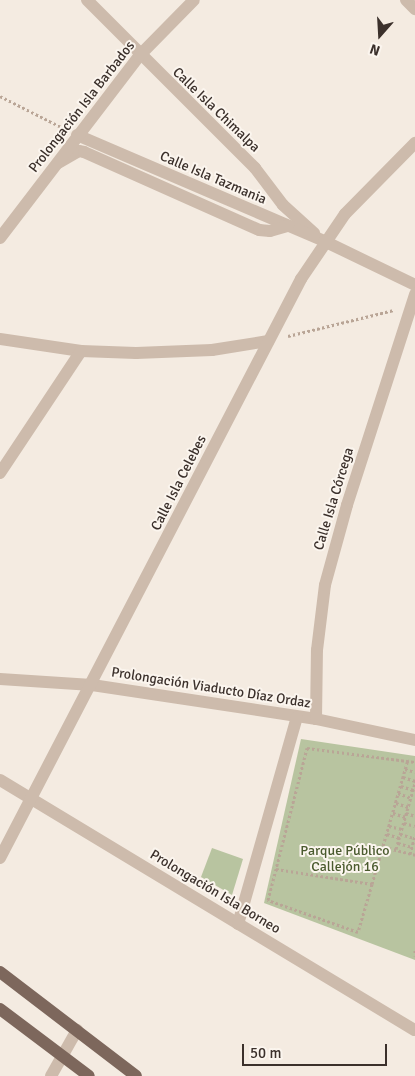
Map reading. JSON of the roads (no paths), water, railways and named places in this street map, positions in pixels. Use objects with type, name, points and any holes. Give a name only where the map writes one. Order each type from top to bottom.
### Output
[{"type":"main road","points":[[0,972],[136,1076]]},
{"type":"main road","points":[[0,1009],[89,1076]]},
{"type":"street","name":"Calle Isla Chimalpa","points":[[87,0],[139,56],[255,168],[283,205],[324,241]]},
{"type":"street","name":"Prolongación Isla Barbados","points":[[0,238],[139,56],[194,0]]},
{"type":"street","points":[[406,0],[415,9]]},
{"type":"street","name":"Calle Isla Tazmania","points":[[77,135],[324,241],[415,285]]},
{"type":"street","name":"Calle Isla Celebes","points":[[0,858],[92,685],[268,341],[324,241],[345,214],[415,143]]},
{"type":"street","points":[[54,166],[76,153],[84,152],[259,230],[270,231],[288,226]]},
{"type":"street","name":"Calle Isla Córcega","points":[[316,720],[317,650],[325,585],[413,300]]},
{"type":"street","points":[[0,339],[81,351],[136,353],[212,350],[268,341]]},
{"type":"street","points":[[0,473],[81,351]]},
{"type":"street","name":"Prolongación Viaducto Díaz Ordaz","points":[[0,679],[92,685],[297,716],[414,740]]},
{"type":"street","points":[[238,924],[297,716]]},
{"type":"street","name":"Prolongación Isla Borneo","points":[[0,780],[415,1030]]},
{"type":"street","points":[[51,1076],[77,1030]]},
{"type":"park label","name":"Parque Público Callejón 16","points":[[345,860]]}]
